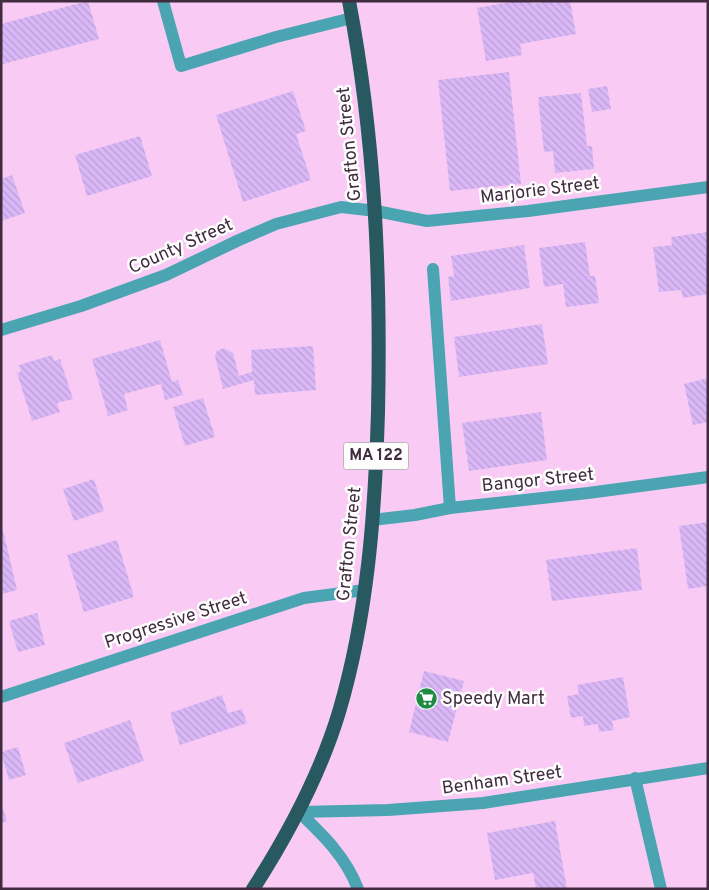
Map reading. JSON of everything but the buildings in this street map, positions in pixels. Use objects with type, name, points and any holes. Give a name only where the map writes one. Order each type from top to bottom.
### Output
[{"type":"highway","name":"Grafton Street","points":[[253,889],[299,812],[321,764],[338,714],[352,663],[365,590],[377,438],[380,328],[376,211],[364,94],[349,1]]},
{"type":"street","points":[[163,1],[182,66],[276,37],[352,18]]},
{"type":"street","name":"Marjorie Street","points":[[376,211],[427,221],[556,207],[708,187]]},
{"type":"street","name":"County Street","points":[[1,330],[81,306],[158,279],[276,224],[342,208],[376,211]]},
{"type":"street","points":[[433,269],[450,508]]},
{"type":"street","name":"Bangor Street","points":[[372,520],[415,515],[450,508],[588,493],[708,477]]},
{"type":"street","name":"Progressive Street","points":[[1,697],[304,598],[365,590]]},
{"type":"street","name":"Benham Street","points":[[299,812],[388,810],[483,803],[708,768]]},
{"type":"street","points":[[635,778],[661,889]]},
{"type":"street","points":[[299,812],[337,850],[358,889]]},
{"type":"place","name":"Speedy Mart","points":[[426,699]]}]
